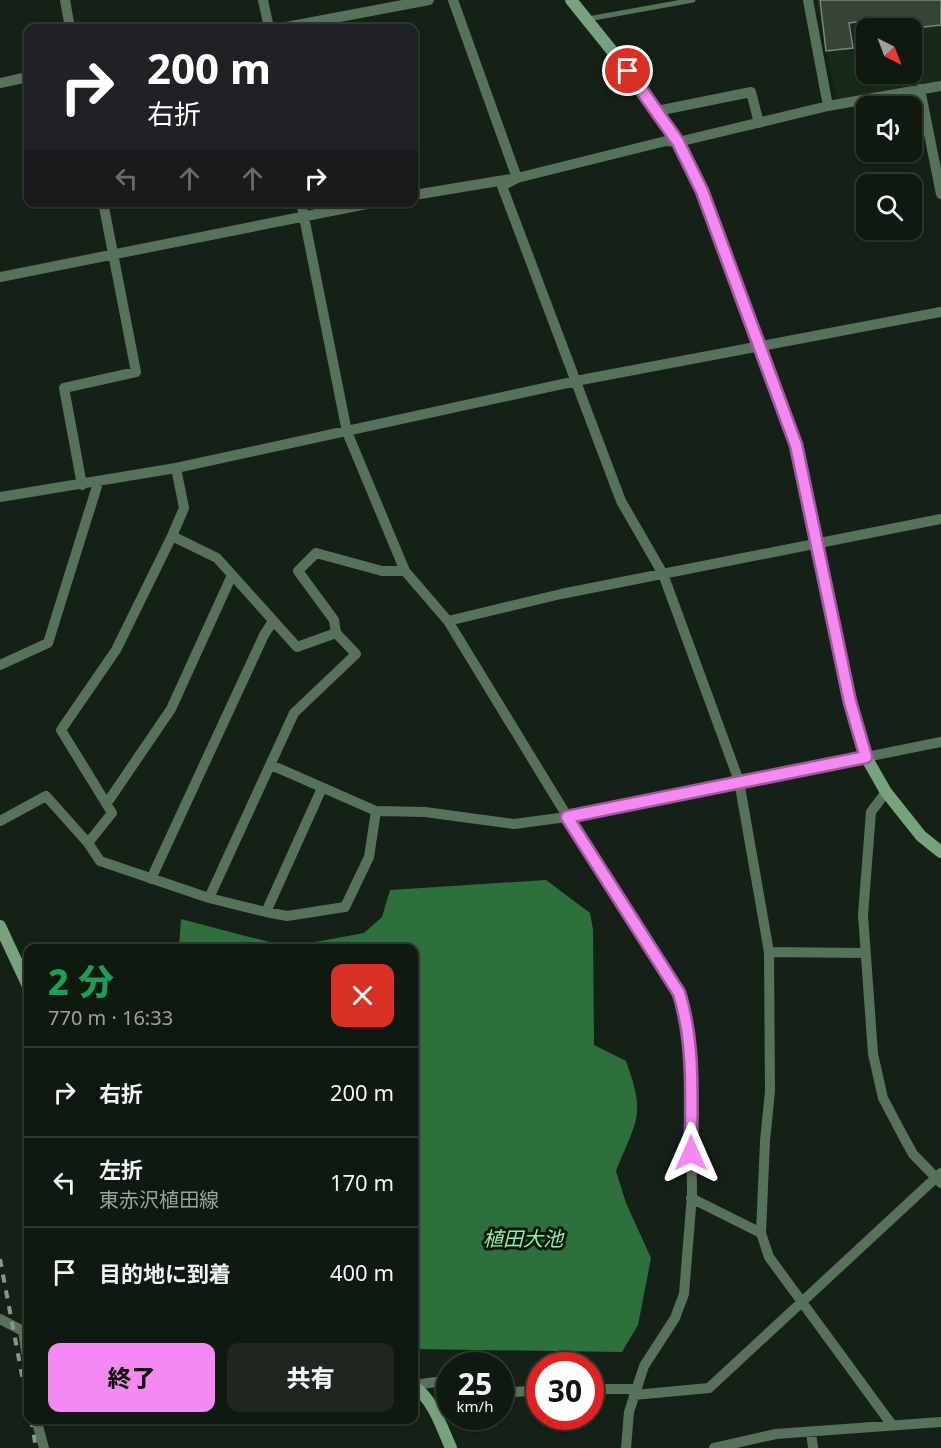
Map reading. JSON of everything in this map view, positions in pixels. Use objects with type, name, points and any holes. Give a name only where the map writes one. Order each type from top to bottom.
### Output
[{"type":"main road","points":[[571,0],[642,88],[678,142],[702,191],[796,445],[850,702],[866,757],[886,792],[921,836],[941,852]]},
{"type":"main road","points":[[0,926],[24,977]]},
{"type":"main road","points":[[418,1389],[424,1394],[434,1410],[451,1448]]},
{"type":"street","points":[[65,0],[69,24]]},
{"type":"street","points":[[263,0],[268,24]]},
{"type":"street","points":[[302,24],[429,0]]},
{"type":"street","points":[[453,0],[517,178]]},
{"type":"street","points":[[808,0],[828,106]]},
{"type":"street","points":[[0,83],[24,78]]},
{"type":"street","points":[[418,194],[517,178],[666,141],[678,142],[828,106],[941,86]]},
{"type":"street","points":[[920,88],[941,194]]},
{"type":"street","points":[[657,111],[751,92],[759,123]]},
{"type":"street","points":[[517,178],[502,186],[621,501],[663,574],[739,781],[769,952],[770,1091],[765,1141],[761,1233],[769,1257],[891,1425]]},
{"type":"street","points":[[82,485],[64,388],[136,372],[104,207]]},
{"type":"street","points":[[302,207],[347,432],[405,571],[448,621],[567,817],[667,973],[684,1009],[691,1070],[692,1198],[684,1294],[675,1318],[644,1366],[629,1412],[626,1448]]},
{"type":"street","points":[[0,277],[352,207]]},
{"type":"street","points":[[0,497],[98,483],[176,468],[576,381],[941,312]]},
{"type":"street","points":[[88,843],[112,813],[61,730],[116,650],[172,536],[184,508],[176,468]]},
{"type":"street","points":[[0,665],[48,643],[98,483]]},
{"type":"street","points":[[448,621],[561,594],[816,546],[941,519]]},
{"type":"street","points":[[172,536],[217,558],[297,647],[336,633]]},
{"type":"street","points":[[208,898],[294,713],[356,654],[336,633],[334,620],[298,571],[316,553],[382,572],[405,571]]},
{"type":"street","points":[[107,803],[171,709],[232,575]]},
{"type":"street","points":[[151,879],[264,635],[273,621]]},
{"type":"street","points":[[270,765],[376,811],[425,812],[514,824],[567,817],[941,742]]},
{"type":"street","points":[[266,912],[322,788]]},
{"type":"street","points":[[604,1390],[635,1392],[709,1388],[939,1179],[913,1154],[884,1098],[873,1054],[863,915],[871,812],[886,792]]},
{"type":"street","points":[[0,820],[46,795],[88,843],[100,861],[208,898],[287,916],[345,907],[369,857],[376,811]]},
{"type":"street","points":[[769,952],[865,953]]},
{"type":"street","points":[[692,1198],[761,1233]]},
{"type":"street","points":[[0,1319],[23,1331],[24,1338]]},
{"type":"street","points":[[418,1385],[436,1382]]},
{"type":"street","points":[[714,1448],[776,1434],[941,1422]]},
{"type":"street","points":[[37,1424],[44,1448]]},
{"type":"street","points":[[811,1432],[813,1448]]},
{"type":"lane","points":[[587,20],[693,0]]},
{"type":"shaded area","points":[[816,0],[941,0],[941,86],[872,96],[856,96],[856,98],[837,101]]},
{"type":"water","name":"植田大池","points":[[546,880],[590,913],[593,930],[594,1045],[626,1061],[636,1094],[634,1128],[616,1171],[626,1203],[651,1258],[638,1325],[622,1352],[418,1349],[418,944],[304,944],[364,933],[382,917],[390,890]]},
{"type":"water","name":"植田大池","points":[[181,919],[277,944],[179,944]]},
{"type":"building","points":[[820,0],[941,0],[941,25],[922,27],[922,18],[856,18],[856,22],[849,23],[853,48],[826,51]]},
{"type":"railway","points":[[0,1259],[24,1386]]},
{"type":"railway","points":[[32,1424],[36,1448]]},
{"type":"route","points":[[628,71],[678,142],[702,191],[796,445],[850,702],[866,757],[567,817],[679,993],[686,1017],[691,1070],[691,1153]]}]
